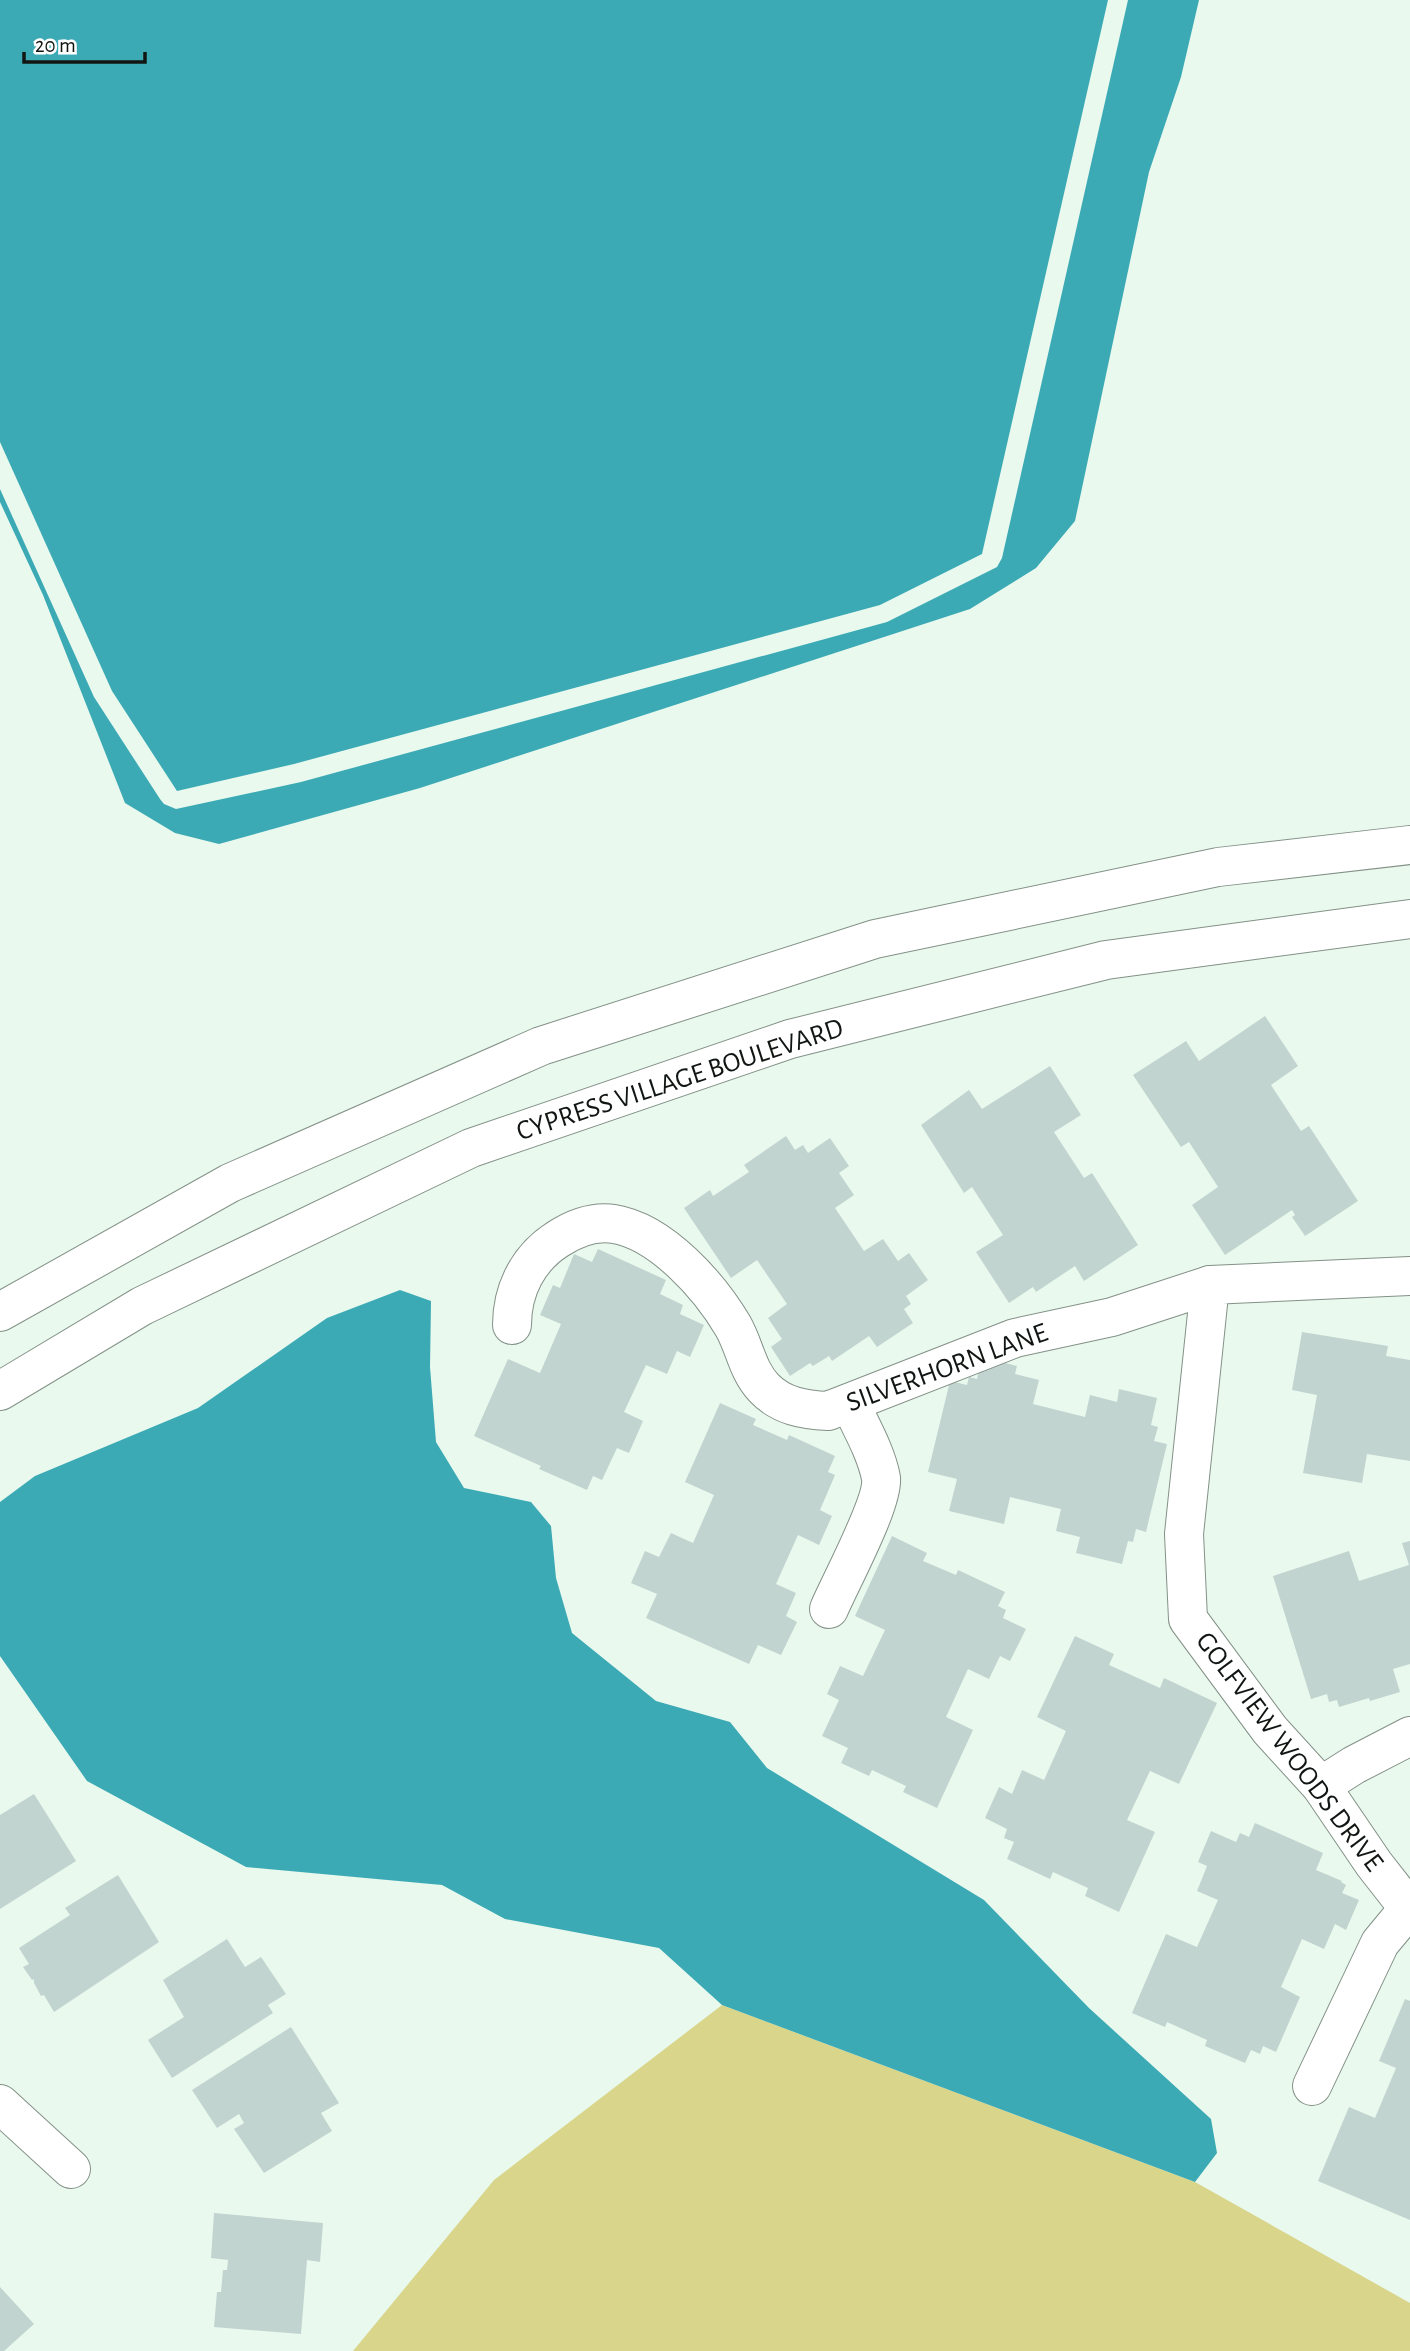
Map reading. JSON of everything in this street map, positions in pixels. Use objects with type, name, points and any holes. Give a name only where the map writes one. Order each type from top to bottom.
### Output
[{"type":"street","points":[[0,1312],[230,1183],[541,1046],[875,939],[1217,867],[1410,845]]},
{"type":"street","name":"CYPRESS VILLAGE BOULEVARD","points":[[0,1391],[142,1306],[471,1148],[790,1039],[1105,960],[1410,919]]},
{"type":"street","name":"SILVERHORN LANE","points":[[512,1325],[512,1307],[516,1291],[523,1276],[548,1245],[571,1231],[590,1225],[613,1224],[632,1229],[668,1252],[704,1284],[735,1330],[750,1370],[766,1390],[783,1402],[804,1410],[828,1411],[1016,1338],[1112,1317],[1210,1285]]},
{"type":"street","points":[[1210,1285],[1410,1276]]},
{"type":"street","name":"GOLFVIEW WOODS DRIVE","points":[[1210,1285],[1184,1534],[1188,1619],[1270,1730],[1321,1786],[1374,1864],[1409,1909]]},
{"type":"street","points":[[829,1609],[876,1504],[881,1481],[873,1453],[850,1403]]},
{"type":"street","points":[[1321,1786],[1354,1765],[1410,1736]]},
{"type":"street","points":[[1312,2086],[1380,1943],[1409,1909]]},
{"type":"street","points":[[0,2104],[71,2169]]},
{"type":"shaded area","points":[[722,2005],[1195,2182],[1410,2303],[1410,2351],[353,2351],[494,2180]]},
{"type":"water","points":[[0,0],[1108,0],[982,554],[880,605],[294,764],[177,791],[112,691],[0,442]]},
{"type":"water","points":[[1128,0],[1199,0],[1181,77],[1149,172],[1075,521],[1036,568],[970,609],[420,788],[219,844],[175,833],[125,803],[43,595],[0,502],[0,489],[94,697],[160,799],[164,804],[176,809],[301,782],[887,622],[997,567],[1002,558]]},
{"type":"water","points":[[400,1290],[431,1301],[430,1367],[436,1442],[464,1488],[531,1502],[551,1526],[556,1578],[572,1633],[656,1701],[730,1722],[767,1768],[984,1900],[1089,2008],[1211,2119],[1217,2153],[1195,2182],[722,2005],[659,1948],[505,1919],[442,1885],[246,1867],[87,1781],[0,1656],[0,1502],[35,1476],[198,1408],[327,1318]]},
{"type":"building","points":[[1265,1016],[1298,1066],[1271,1085],[1301,1131],[1309,1126],[1358,1201],[1305,1236],[1292,1217],[1295,1215],[1292,1210],[1225,1255],[1192,1205],[1218,1187],[1189,1142],[1181,1147],[1133,1075],[1186,1041],[1199,1061]]},
{"type":"building","points":[[1050,1066],[1081,1115],[1054,1132],[1084,1178],[1092,1173],[1138,1245],[1084,1281],[1075,1266],[1036,1292],[1033,1287],[1009,1303],[976,1252],[1003,1235],[972,1187],[964,1193],[921,1125],[969,1090],[982,1109]]},
{"type":"building","points":[[786,1136],[795,1150],[803,1145],[808,1153],[830,1138],[849,1166],[839,1173],[854,1195],[835,1208],[864,1251],[883,1239],[898,1261],[909,1253],[928,1280],[906,1296],[911,1304],[904,1309],[913,1323],[877,1347],[869,1336],[832,1361],[829,1356],[813,1366],[810,1363],[790,1376],[771,1347],[782,1339],[768,1318],[787,1304],[757,1260],[731,1278],[684,1208],[710,1190],[713,1196],[749,1172],[744,1165]]},
{"type":"building","points":[[598,1249],[666,1280],[660,1294],[683,1305],[680,1314],[704,1325],[690,1357],[677,1351],[667,1374],[646,1365],[624,1412],[643,1421],[629,1453],[617,1448],[602,1480],[593,1476],[587,1490],[474,1436],[508,1359],[540,1373],[561,1324],[540,1315],[553,1285],[560,1288],[574,1254],[592,1262]]},
{"type":"building","points":[[1302,1332],[1388,1346],[1386,1356],[1410,1360],[1410,1461],[1367,1454],[1362,1483],[1303,1473],[1317,1395],[1292,1390]]},
{"type":"building","points":[[982,1357],[1017,1366],[1015,1374],[1039,1380],[1033,1404],[1085,1417],[1090,1395],[1117,1402],[1119,1389],[1157,1398],[1151,1425],[1158,1427],[1154,1441],[1167,1444],[1146,1532],[1136,1529],[1133,1542],[1128,1541],[1122,1564],[1076,1553],[1080,1537],[1056,1531],[1061,1509],[1010,1497],[1004,1524],[949,1511],[957,1479],[928,1472],[950,1381],[967,1385],[969,1377],[977,1379]]},
{"type":"building","points":[[720,1403],[756,1419],[753,1425],[787,1440],[789,1435],[835,1456],[828,1472],[835,1475],[820,1510],[832,1516],[819,1545],[798,1535],[776,1584],[796,1593],[786,1616],[797,1622],[781,1655],[758,1645],[749,1664],[646,1618],[657,1594],[631,1583],[645,1551],[659,1557],[671,1533],[693,1543],[714,1495],[685,1482]]},
{"type":"building","points":[[892,1536],[927,1553],[923,1561],[956,1575],[958,1570],[1005,1592],[998,1606],[1006,1610],[1003,1618],[1026,1629],[1010,1661],[1000,1656],[989,1679],[968,1669],[946,1717],[973,1730],[937,1808],[903,1792],[906,1786],[872,1770],[869,1776],[841,1763],[848,1748],[822,1736],[839,1700],[827,1694],[840,1666],[863,1676],[885,1630],[855,1616]]},
{"type":"building","points":[[1410,1541],[1410,1664],[1393,1669],[1400,1692],[1339,1707],[1337,1700],[1329,1702],[1327,1694],[1311,1699],[1273,1576],[1349,1551],[1359,1581],[1409,1565],[1402,1543]]},
{"type":"building","points":[[1075,1636],[1114,1654],[1109,1665],[1160,1688],[1164,1678],[1217,1703],[1179,1784],[1150,1771],[1127,1820],[1155,1832],[1119,1912],[1085,1896],[1088,1888],[1053,1872],[1050,1879],[1007,1859],[1014,1842],[1004,1838],[1007,1829],[985,1818],[999,1787],[1012,1794],[1022,1770],[1044,1780],[1066,1731],[1037,1717]]},
{"type":"building","points":[[34,1794],[76,1861],[0,1909],[0,1815]]},
{"type":"building","points":[[1255,1823],[1323,1853],[1316,1870],[1342,1881],[1346,1885],[1342,1893],[1359,1900],[1346,1930],[1335,1924],[1324,1949],[1302,1939],[1281,1987],[1300,1997],[1276,2052],[1263,2046],[1260,2054],[1251,2050],[1245,2063],[1205,2046],[1207,2040],[1167,2022],[1165,2027],[1132,2013],[1166,1934],[1197,1947],[1218,1900],[1197,1891],[1207,1866],[1198,1862],[1211,1831],[1236,1842],[1240,1833],[1249,1837]]},
{"type":"building","points":[[118,1875],[159,1942],[54,2012],[44,1995],[41,1996],[34,1979],[32,1980],[23,1967],[29,1964],[19,1948],[70,1915],[65,1908]]},
{"type":"building","points":[[227,1939],[245,1967],[261,1957],[286,1994],[268,2005],[273,2013],[172,2078],[148,2040],[184,2017],[163,1980]]},
{"type":"building","points":[[1405,1999],[1410,2001],[1410,2220],[1318,2181],[1349,2107],[1375,2118],[1396,2068],[1379,2061]]},
{"type":"building","points":[[291,2027],[339,2103],[321,2113],[332,2131],[264,2173],[234,2129],[244,2123],[239,2114],[217,2128],[192,2090]]},
{"type":"building","points":[[214,2213],[323,2223],[320,2262],[307,2260],[301,2334],[214,2327],[217,2292],[221,2292],[223,2270],[227,2270],[228,2260],[211,2258]]},
{"type":"building","points":[[0,2287],[34,2324],[4,2351],[0,2351]]}]
